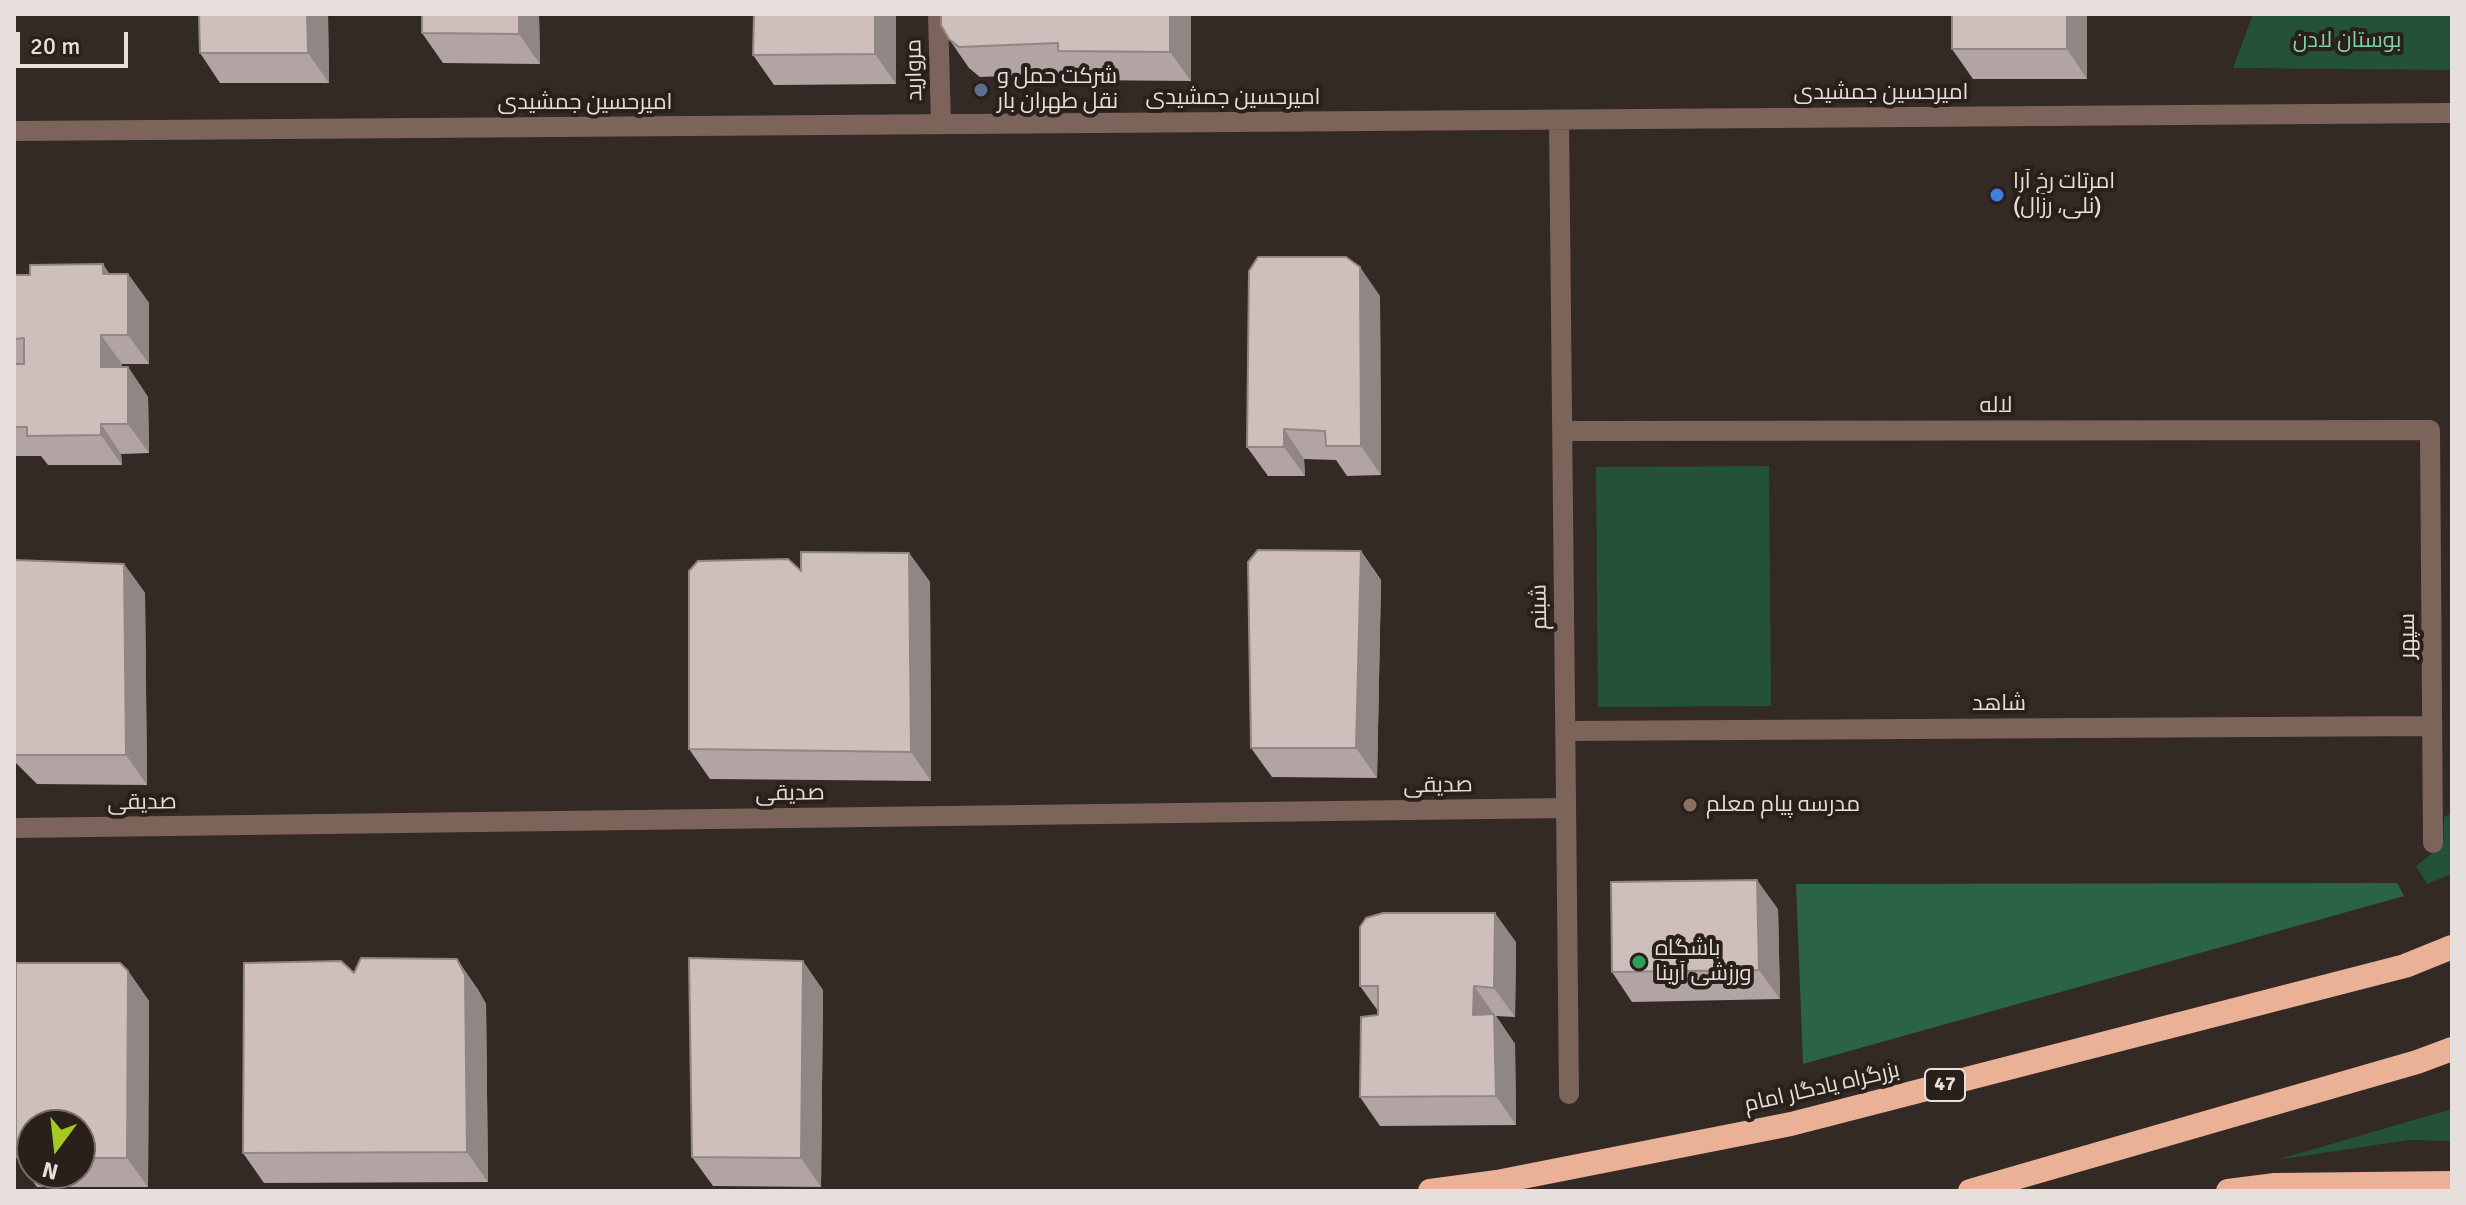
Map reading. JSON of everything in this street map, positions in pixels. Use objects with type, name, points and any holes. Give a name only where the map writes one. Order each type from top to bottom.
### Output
[{"type":"highway","name":"بزرگراه یادگار امام","points":[[1430,1191],[1497,1182],[1791,1124],[2405,966],[2452,947]]},
{"type":"highway","points":[[1970,1191],[2417,1062],[2452,1049]]},
{"type":"highway","points":[[2228,1191],[2275,1185],[2452,1183]]},
{"type":"street","name":"مروارید","points":[[938,14],[941,124]]},
{"type":"street","name":"امیرحسین جمشیدی","points":[[14,131],[2452,113]]},
{"type":"street","name":"شبنم","points":[[1559,120],[1569,1094]]},
{"type":"street","name":"لاله","points":[[1562,431],[2430,430]]},
{"type":"street","name":"سپهر","points":[[2430,430],[2433,843]]},
{"type":"street","name":"شاهد","points":[[1566,731],[2432,726]]},
{"type":"street","name":"صدیقی","points":[[14,828],[1566,808]]},
{"type":"green space","name":"بوستان لادن","points":[[2253,14],[2452,14],[2452,70],[2233,68]]},
{"type":"green space","points":[[1769,466],[1771,706],[1598,707],[1596,467]]},
{"type":"green space","points":[[2452,813],[2452,874],[2427,884],[2416,866],[2443,845],[2444,817]]},
{"type":"green space","points":[[2397,883],[2404,896],[1803,1064],[1796,884]]},
{"type":"green space","points":[[2452,1109],[2452,1141],[2409,1140],[2276,1160]]},
{"type":"building","points":[[199,14],[307,14],[308,53],[200,53]]},
{"type":"building","points":[[422,14],[519,14],[519,34],[422,33]]},
{"type":"building","points":[[754,14],[875,14],[875,54],[753,55]]},
{"type":"building","points":[[941,14],[1170,14],[1170,52],[1058,51],[1058,43],[959,47],[949,39],[941,25]]},
{"type":"building","points":[[1952,14],[2067,14],[2067,49],[1952,49]]},
{"type":"building","points":[[1258,257],[1346,257],[1360,267],[1361,446],[1326,446],[1325,431],[1284,429],[1284,447],[1247,447],[1249,271]]},
{"type":"building","points":[[103,264],[103,274],[128,274],[128,335],[101,335],[101,367],[128,367],[128,424],[101,424],[101,435],[27,436],[27,427],[14,427],[14,364],[24,364],[24,338],[14,339],[14,275],[30,275],[30,265]]},
{"type":"building","points":[[1258,550],[1361,551],[1356,748],[1251,748],[1248,562]]},
{"type":"building","points":[[801,552],[909,553],[911,752],[689,749],[689,571],[698,561],[788,559],[801,571]]},
{"type":"building","points":[[14,560],[124,564],[126,755],[16,755],[14,752]]},
{"type":"building","points":[[1757,880],[1759,970],[1612,972],[1611,882]]},
{"type":"building","points":[[1383,913],[1495,913],[1494,988],[1474,986],[1473,1015],[1494,1014],[1496,1096],[1360,1097],[1361,1017],[1378,1015],[1378,986],[1360,986],[1360,927],[1366,918]]},
{"type":"building","points":[[361,958],[457,959],[465,975],[467,1152],[243,1153],[244,963],[341,961],[354,973]]},
{"type":"building","points":[[689,958],[803,961],[801,1158],[692,1157]]},
{"type":"building","points":[[16,963],[120,963],[128,971],[127,1158],[96,1158],[96,1109],[16,1109]]},
{"type":"place","name":"شرکت حمل و نقل طهران بار","points":[[981,90]]},
{"type":"place","name":"امرتات رخ آرا (نلی، رزال)","points":[[1997,195]]},
{"type":"place","name":"مدرسه پیام معلم","points":[[1690,805]]},
{"type":"place","name":"باشگاه ورزشی آرینا","points":[[1639,962]]}]
